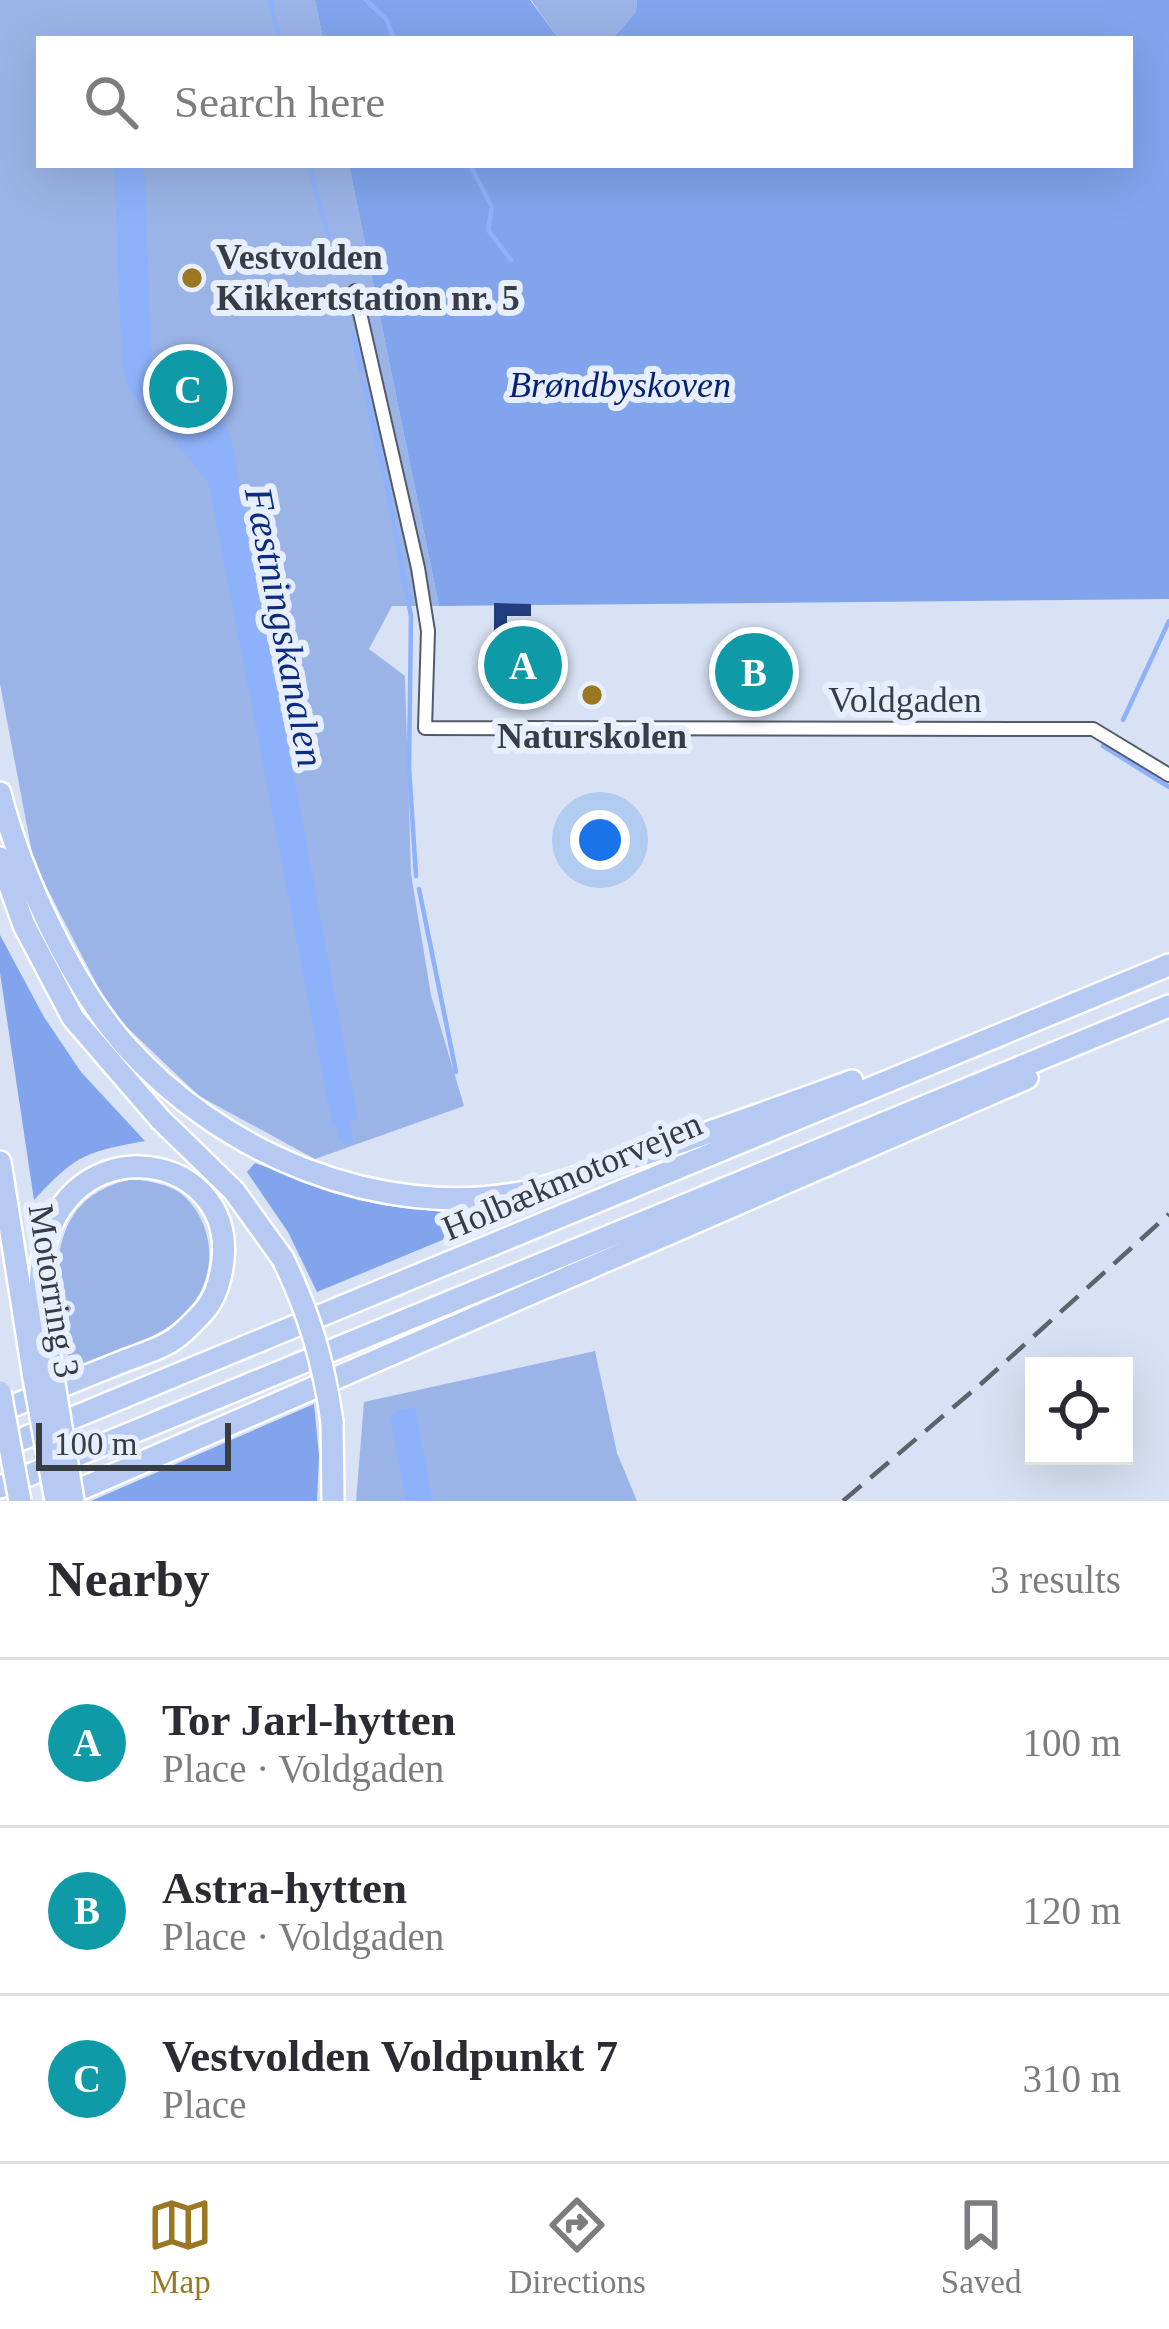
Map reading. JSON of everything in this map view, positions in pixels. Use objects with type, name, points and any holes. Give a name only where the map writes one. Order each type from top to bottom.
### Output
[{"type":"highway","points":[[0,793],[41,908],[77,975],[124,1043],[210,1122],[305,1171],[388,1193],[466,1198],[526,1192],[721,1130],[908,1060],[1002,1034]]},
{"type":"highway","points":[[0,858],[24,925],[73,1018],[160,1119],[234,1191],[283,1259],[324,1364],[332,1422],[333,1501]]},
{"type":"highway","name":"Holbækmotorvejen","points":[[0,1448],[1169,964]]},
{"type":"highway","name":"Holbækmotorvejen","points":[[0,1487],[1169,1006]]},
{"type":"highway","points":[[55,1501],[1019,1083],[1111,1030]]},
{"type":"highway","name":"Motorring 3","points":[[0,1162],[43,1375],[55,1501]]},
{"type":"highway","points":[[0,1411],[172,1341],[208,1306],[221,1275],[224,1247],[220,1216],[199,1191],[165,1170],[127,1165],[94,1175],[66,1199],[46,1237],[40,1271],[43,1375],[73,1501]]},
{"type":"highway","name":"Motorring 3","points":[[0,1391],[20,1501]]},
{"type":"street","name":"Voldgaden","points":[[355,291],[428,631],[424,728],[1093,729],[1169,775]]},
{"type":"shaded area","points":[[0,0],[315,0],[322,36],[36,36],[36,168],[350,168],[439,606],[392,606],[369,649],[405,676],[411,874],[431,995],[464,1106],[315,1159],[199,1096],[111,1012],[34,863],[0,684]]},
{"type":"shaded area","points":[[531,0],[637,0],[636,12],[615,36],[557,36]]},
{"type":"shaded area","points":[[114,168],[144,168],[153,386],[177,404],[199,407],[207,404],[202,378],[210,372],[233,448],[358,1120],[332,1124],[209,485],[141,405],[122,365]]},
{"type":"shaded area","points":[[133,1179],[174,1190],[197,1212],[208,1242],[207,1274],[193,1303],[157,1334],[71,1368],[58,1281],[67,1228],[80,1206],[102,1190]]},
{"type":"shaded area","points":[[595,1351],[617,1453],[637,1501],[356,1501],[364,1402]]},
{"type":"shaded area","points":[[415,1408],[433,1501],[406,1501],[390,1417],[398,1410]]},
{"type":"green space","points":[[315,0],[530,0],[557,36],[322,36]]},
{"type":"green space","name":"Brøndbyskoven","points":[[637,0],[1169,0],[1169,599],[439,606],[350,168],[1133,168],[1133,36],[615,36],[636,12]]},
{"type":"green space","points":[[0,935],[44,1017],[81,1072],[145,1141],[83,1158],[34,1200],[0,973]]},
{"type":"green space","points":[[255,1163],[351,1196],[441,1212],[476,1226],[317,1292],[288,1232],[247,1172]]},
{"type":"green space","points":[[314,1404],[317,1501],[91,1501]]},
{"type":"building","points":[[494,603],[531,604],[531,616],[507,616],[507,641],[532,641],[532,695],[519,695],[513,655],[494,655]]},
{"type":"waterway","points":[[270,0],[278,36]]},
{"type":"waterway","points":[[366,0],[386,19],[393,36]]},
{"type":"waterway","points":[[310,168],[338,273]]},
{"type":"waterway","points":[[472,168],[492,207],[488,230],[511,260]]},
{"type":"waterway","points":[[353,335],[361,371]]},
{"type":"waterway","points":[[364,383],[383,470]]},
{"type":"waterway","points":[[385,476],[411,616],[409,767],[416,876]]},
{"type":"waterway","points":[[1123,720],[1169,621]]},
{"type":"waterway","points":[[1103,746],[1169,787]]},
{"type":"waterway","points":[[419,889],[456,1072]]},
{"type":"waterway","name":"Fæstningskanalen","points":[[341,1108],[346,1137]]},
{"type":"railway","points":[[843,1501],[1169,1214]]},
{"type":"place","name":"Vestvolden Kikkertstation nr. 5","points":[[192,278]]},
{"type":"place","name":"Vestvolden Voldpunkt 7","points":[[188,389]]},
{"type":"place","name":"Tor Jarl-hytten","points":[[523,665]]},
{"type":"place","name":"Astra-hytten","points":[[754,672]]},
{"type":"place","name":"Naturskolen","points":[[592,695]]}]
